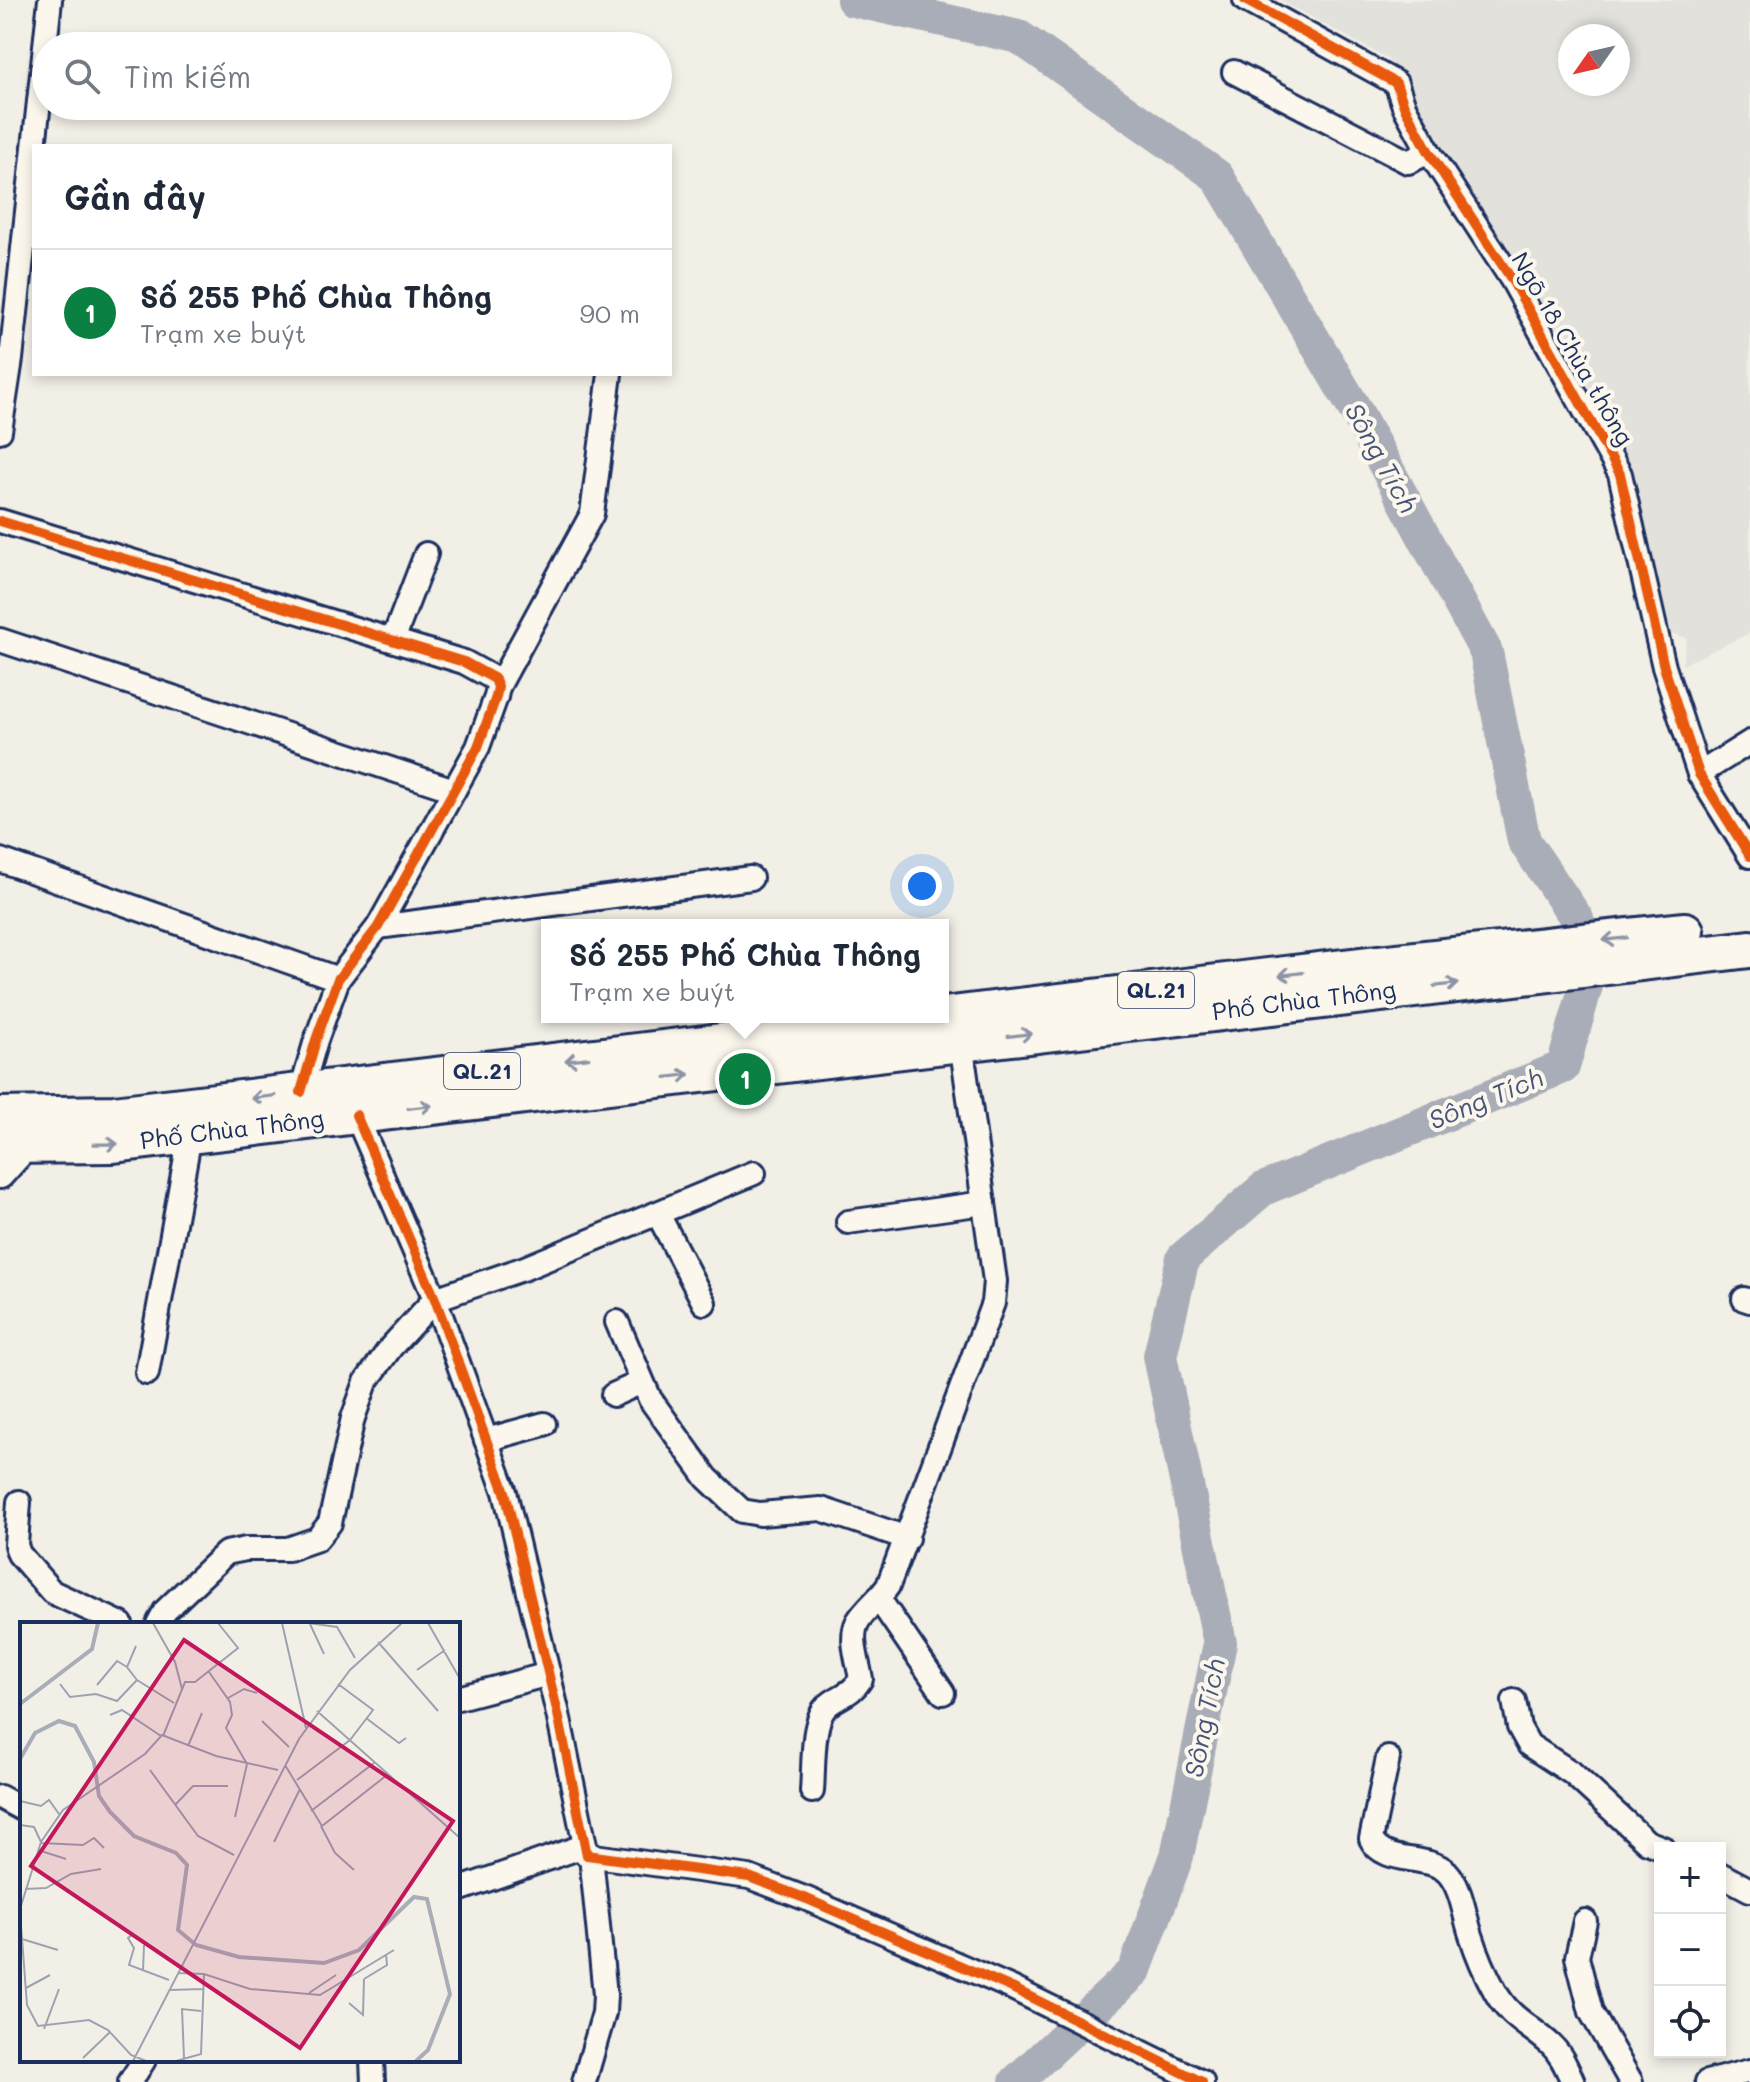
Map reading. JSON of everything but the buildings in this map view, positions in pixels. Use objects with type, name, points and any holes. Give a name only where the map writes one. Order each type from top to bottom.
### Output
[{"type":"highway","name":"Phố Chùa Thông","points":[[15,1130],[114,1144],[356,1115],[952,1029],[1693,943],[1750,925]]},
{"type":"highway","name":"Phố Chùa Thông","points":[[1693,943],[1750,949]]},
{"type":"highway","name":"Phố Chùa Thông","points":[[15,1130],[114,1114],[882,1023]]},
{"type":"street","points":[[47,32],[50,0]]},
{"type":"street","name":"Ngõ 18 Chùa thông","points":[[1245,0],[1396,83],[1404,106],[1429,152],[1512,280],[1620,474],[1664,667],[1699,774],[1750,856]]},
{"type":"street","points":[[1234,72],[1408,162],[1429,152]]},
{"type":"street","points":[[34,144],[37,120]]},
{"type":"street","points":[[0,431],[32,166]]},
{"type":"street","points":[[301,1092],[338,979],[378,927],[478,747],[498,687],[592,514],[610,376]]},
{"type":"street","points":[[0,521],[464,662],[490,674],[498,687]]},
{"type":"street","points":[[393,640],[426,554]]},
{"type":"street","points":[[0,640],[454,790]]},
{"type":"street","points":[[1699,774],[1750,742]]},
{"type":"street","points":[[0,860],[338,979]]},
{"type":"street","points":[[378,927],[751,878]]},
{"type":"street","points":[[812,1791],[817,1719],[826,1707],[852,1692],[861,1679],[855,1631],[859,1620],[888,1586],[993,1303],[995,1281],[984,1203],[952,1029]]},
{"type":"street","points":[[356,1115],[435,1299],[505,1492],[549,1674],[587,1851],[605,1995],[604,2013],[584,2082]]},
{"type":"street","points":[[0,1175],[15,1130]]},
{"type":"street","points":[[147,1373],[190,1135]]},
{"type":"street","points":[[159,1622],[165,1611],[226,1553],[246,1549],[288,1549],[317,1539],[330,1523],[353,1418],[366,1382],[391,1347],[435,1299],[525,1268],[754,1173]]},
{"type":"street","points":[[848,1222],[984,1203]]},
{"type":"street","points":[[658,1214],[704,1303]]},
{"type":"street","points":[[617,1322],[642,1382],[669,1427],[707,1478],[742,1511],[760,1514],[821,1509],[907,1538]]},
{"type":"street","points":[[613,1395],[642,1382]]},
{"type":"street","points":[[486,1440],[544,1424]]},
{"type":"street","points":[[19,1502],[16,1545],[19,1554],[52,1592],[117,1622]]},
{"type":"street","points":[[879,1599],[943,1693]]},
{"type":"street","points":[[460,1697],[549,1674]]},
{"type":"street","points":[[1514,1701],[1519,1727],[1529,1745],[1572,1773],[1654,1844]]},
{"type":"street","points":[[1388,1758],[1371,1839],[1375,1847],[1445,1870],[1458,1891],[1475,1944],[1501,2003],[1510,2014],[1550,2044],[1560,2055],[1573,2082]]},
{"type":"street","points":[[0,1797],[20,1808]]},
{"type":"street","points":[[460,1889],[587,1851],[749,1877],[1012,1988],[1202,2082]]},
{"type":"street","points":[[1726,1877],[1750,1890]]},
{"type":"street","points":[[1585,1921],[1577,1957],[1591,2012],[1631,2082]]},
{"type":"street","points":[[130,2082],[143,2062]]},
{"type":"street","points":[[372,2062],[373,2082]]},
{"type":"street","points":[[1707,2082],[1750,2071]]},
{"type":"shaded area","points":[[1280,0],[1750,0],[1750,633],[1682,665],[1687,638],[1672,633],[1619,436],[1388,59]]},
{"type":"waterway","name":"Sông Tích","points":[[853,0],[1019,37],[1217,176],[1356,411],[1486,652],[1524,841],[1577,919],[1589,975],[1563,1067],[1263,1189],[1183,1258],[1160,1356],[1220,1643],[1177,1856],[1134,1972],[1016,2082]]},
{"type":"cycle path","points":[[1245,0],[1396,83],[1404,106],[1429,152],[1512,280],[1620,474],[1664,667],[1699,774],[1750,856]]},
{"type":"cycle path","points":[[0,521],[464,662],[495,679],[498,687],[496,697],[478,747],[378,927],[338,979],[301,1092]]},
{"type":"cycle path","points":[[356,1115],[435,1299],[505,1492],[558,1714],[587,1855],[749,1877],[1012,1988],[1202,2082]]},
{"type":"place","name":"Số 255 Phố Chùa Thông","points":[[745,1079]]}]
